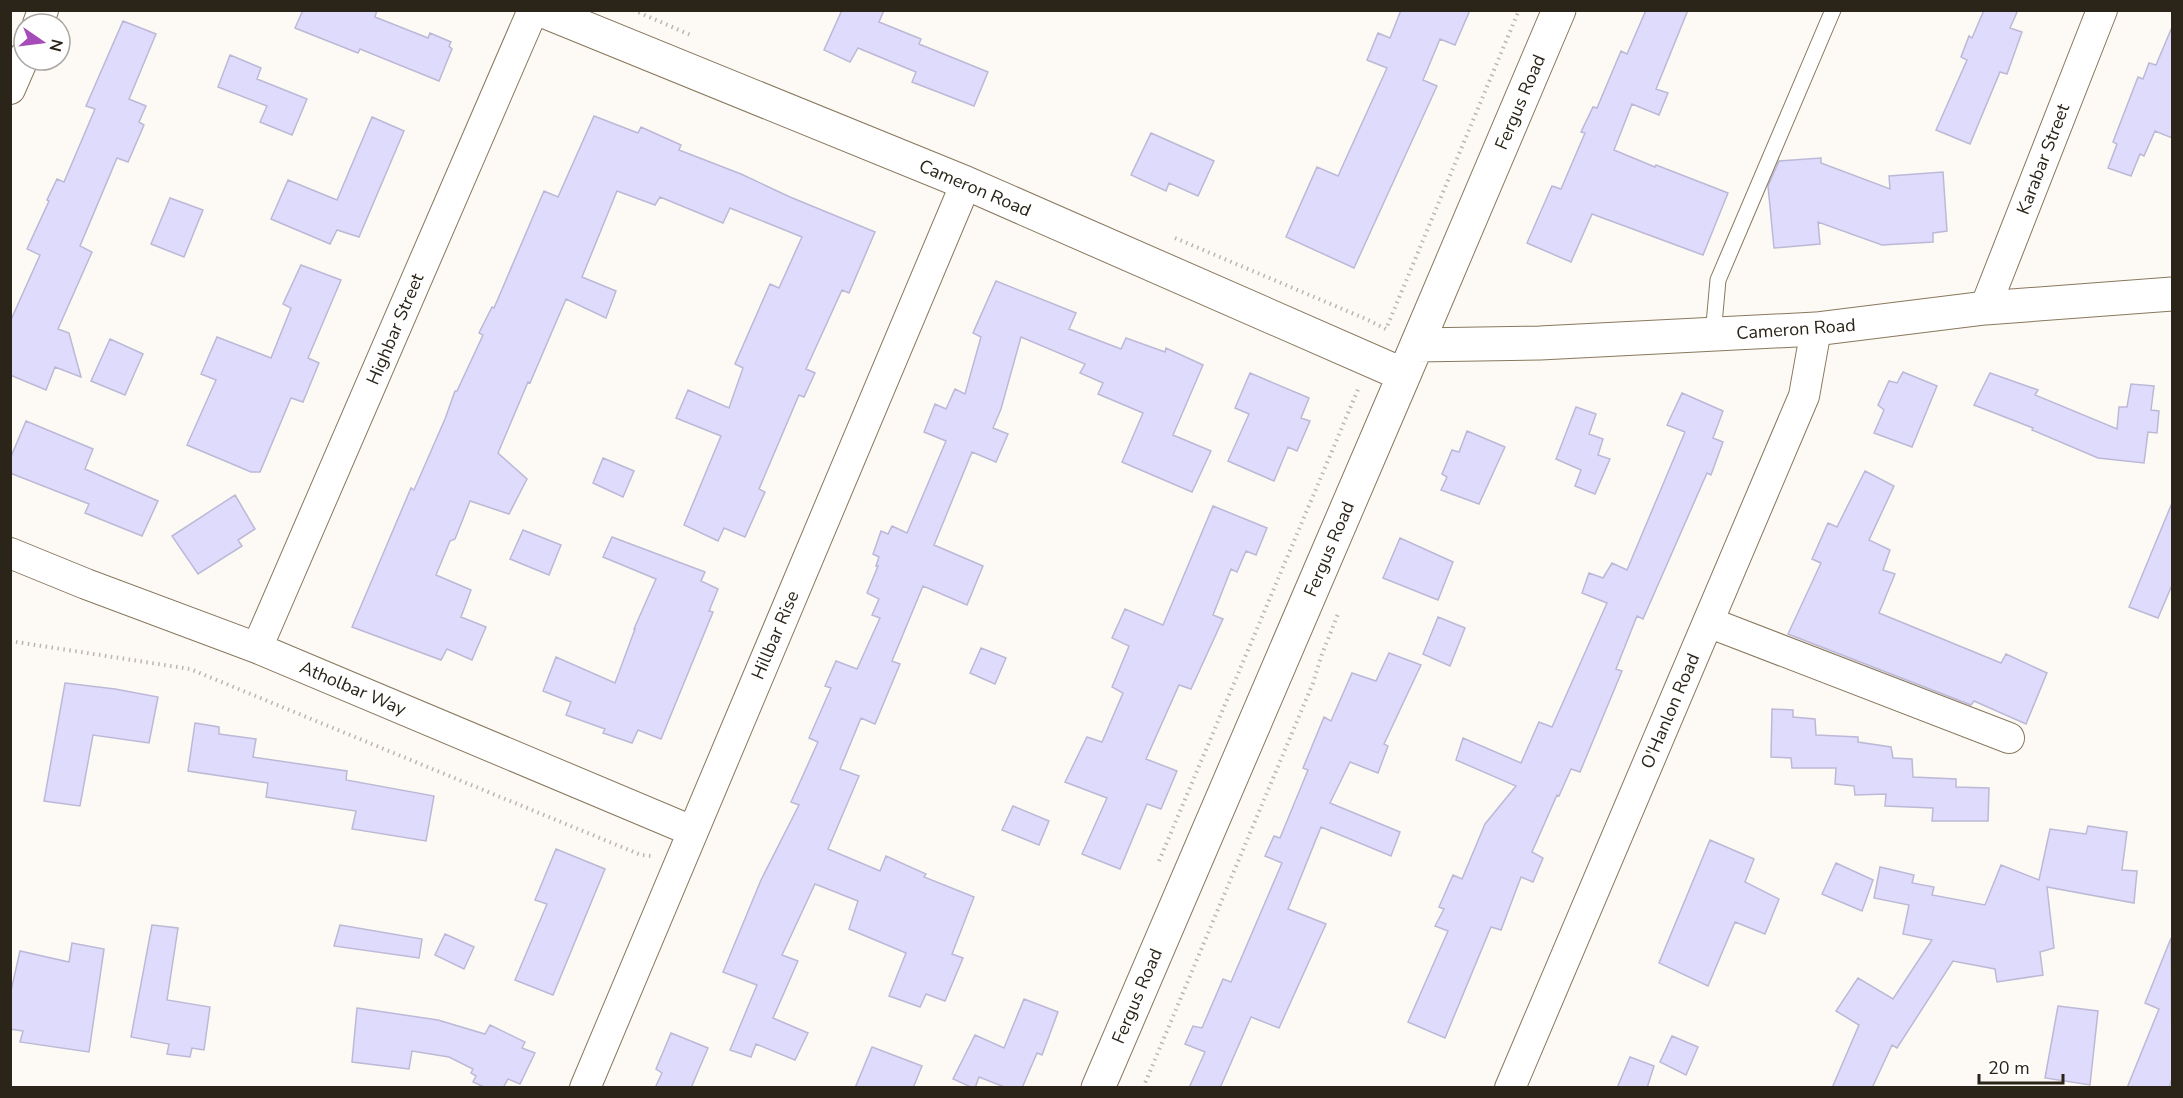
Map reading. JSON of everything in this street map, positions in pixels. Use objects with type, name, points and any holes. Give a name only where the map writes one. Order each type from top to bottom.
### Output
[{"type":"street","name":"Highbar Street","points":[[257,648],[533,10]]},
{"type":"street","name":"Cameron Road","points":[[541,10],[966,183],[1404,375]]},
{"type":"street","name":"Fergus Road","points":[[1098,1088],[1559,10]]},
{"type":"street","name":"Karabar Street","points":[[1985,309],[2102,10]]},
{"type":"street","points":[[10,89],[17,72]]},
{"type":"street","name":"Hillbar Rise","points":[[585,1088],[966,183]]},
{"type":"street","name":"Cameron Road","points":[[1417,345],[1540,343],[1816,329],[1985,309],[2172,294]]},
{"type":"street","name":"O'Hanlon Road","points":[[1510,1088],[1804,396],[1816,329]]},
{"type":"street","name":"Atholbar Way","points":[[10,553],[257,648],[692,831]]},
{"type":"street","points":[[1708,622],[2009,738]]},
{"type":"lane","points":[[1713,334],[1718,280],[1833,10]]},
{"type":"path","points":[[633,10],[698,38]]},
{"type":"path","points":[[1171,237],[1386,329],[1520,10]]},
{"type":"path","points":[[1156,867],[1371,361]]},
{"type":"path","points":[[1143,1088],[1313,683],[1339,611]]},
{"type":"path","points":[[10,641],[190,669],[641,855],[655,855],[692,831]]},
{"type":"building","points":[[303,10],[377,10],[375,17],[428,38],[430,33],[451,42],[449,46],[452,49],[439,81],[360,49],[358,53],[295,28]]},
{"type":"building","points":[[842,10],[884,10],[879,22],[921,39],[919,44],[988,72],[974,106],[912,82],[916,72],[858,48],[850,62],[824,50]]},
{"type":"building","points":[[1401,10],[1470,10],[1455,45],[1440,39],[1423,80],[1437,86],[1354,268],[1286,237],[1317,167],[1338,176],[1387,68],[1367,60],[1378,33],[1390,38]]},
{"type":"building","points":[[1646,10],[1688,10],[1656,89],[1668,93],[1659,115],[1632,104],[1614,150],[1728,193],[1703,255],[1592,214],[1571,262],[1527,243],[1552,186],[1561,189],[1585,133],[1581,132],[1593,107],[1597,108],[1621,51],[1627,54]]},
{"type":"building","points":[[1984,10],[2018,10],[2010,28],[2022,32],[2007,74],[2000,72],[1970,144],[1936,130],[1967,60],[1961,57],[1969,36],[1972,38]]},
{"type":"building","points":[[123,21],[156,34],[129,99],[146,106],[139,122],[144,125],[128,162],[117,158],[80,246],[92,252],[58,329],[69,333],[81,377],[55,367],[46,390],[10,375],[10,322],[40,255],[27,249],[57,179],[64,182],[95,109],[86,106]]},
{"type":"building","points":[[2172,27],[2172,138],[2155,131],[2144,156],[2140,154],[2131,176],[2108,168],[2117,144],[2113,142],[2138,77],[2143,79],[2149,63],[2156,65]]},
{"type":"building","points":[[230,55],[261,68],[257,79],[307,99],[292,135],[260,122],[267,106],[218,87]]},
{"type":"building","points":[[594,116],[638,133],[641,127],[681,145],[679,150],[875,232],[849,293],[842,290],[806,369],[815,373],[804,397],[799,395],[759,489],[765,492],[745,537],[724,528],[718,541],[684,525],[721,436],[676,418],[688,390],[729,408],[743,368],[735,364],[770,284],[779,288],[802,237],[730,208],[723,223],[660,197],[655,205],[617,191],[582,277],[616,291],[606,318],[566,299],[498,453],[527,479],[509,514],[470,501],[455,539],[450,541],[436,575],[471,590],[461,617],[486,627],[472,660],[447,649],[441,660],[352,627],[411,488],[414,490],[455,391],[483,335],[479,333],[492,307],[494,308],[544,191],[558,197]]},
{"type":"building","points":[[372,117],[404,131],[359,237],[337,230],[330,244],[271,219],[288,180],[337,200]]},
{"type":"building","points":[[1151,133],[1214,161],[1198,196],[1169,183],[1166,191],[1131,175]]},
{"type":"building","points":[[1821,158],[1821,163],[1890,189],[1889,176],[1943,172],[1947,231],[1933,233],[1933,242],[1882,245],[1818,222],[1820,244],[1774,248],[1768,186],[1779,161]]},
{"type":"building","points":[[170,198],[203,210],[184,257],[151,244]]},
{"type":"building","points":[[301,265],[341,280],[308,358],[319,363],[303,402],[291,398],[260,472],[251,472],[187,445],[216,380],[201,374],[217,337],[271,358],[291,308],[283,304]]},
{"type":"building","points":[[996,281],[1076,313],[1069,329],[1121,349],[1126,338],[1165,352],[1166,348],[1203,365],[1173,435],[1211,451],[1192,492],[1122,462],[1143,413],[1098,394],[1103,383],[1080,373],[1085,364],[1021,337],[1001,409],[993,428],[1008,434],[996,462],[972,452],[934,545],[983,566],[967,605],[923,586],[892,661],[900,664],[875,724],[861,718],[840,769],[859,776],[828,849],[880,871],[886,856],[926,874],[924,877],[974,897],[952,954],[963,958],[945,1001],[926,994],[920,1007],[889,996],[906,953],[849,929],[858,901],[815,884],[782,955],[798,961],[773,1018],[808,1033],[795,1060],[756,1044],[751,1057],[730,1050],[757,985],[723,972],[761,880],[799,805],[791,802],[818,742],[809,738],[831,688],[825,686],[836,661],[857,669],[880,618],[872,615],[879,599],[867,593],[878,566],[876,566],[879,557],[873,554],[881,531],[888,534],[892,526],[907,533],[946,441],[924,432],[935,404],[946,409],[955,389],[965,394],[981,337],[973,333]]},
{"type":"building","points":[[110,339],[143,354],[125,395],[91,381]]},
{"type":"building","points":[[1903,372],[1937,386],[1912,447],[1874,433],[1884,410],[1878,405],[1889,381],[1897,383]]},
{"type":"building","points":[[1250,373],[1309,398],[1301,418],[1310,421],[1297,451],[1288,447],[1274,481],[1228,461],[1249,414],[1235,408]]},
{"type":"building","points":[[1990,373],[2038,390],[2035,395],[2117,429],[2119,407],[2127,407],[2131,384],[2154,386],[2151,410],[2159,411],[2157,433],[2148,432],[2144,463],[2098,458],[2032,430],[2033,428],[1974,405]]},
{"type":"building","points":[[1682,393],[1723,411],[1713,438],[1723,442],[1711,475],[1707,473],[1643,619],[1637,616],[1616,669],[1622,671],[1580,772],[1571,769],[1532,852],[1543,858],[1533,882],[1521,877],[1501,930],[1491,927],[1445,1038],[1408,1022],[1448,931],[1435,926],[1444,909],[1439,907],[1453,875],[1462,879],[1485,824],[1516,786],[1456,760],[1463,738],[1521,763],[1539,722],[1552,727],[1607,603],[1582,593],[1589,573],[1603,578],[1612,563],[1627,570],[1685,432],[1667,425]]},
{"type":"building","points":[[1576,407],[1596,414],[1589,434],[1603,439],[1598,455],[1610,459],[1595,494],[1575,486],[1581,470],[1556,459]]},
{"type":"building","points":[[26,421],[93,449],[85,469],[158,501],[142,536],[85,513],[89,504],[10,473],[10,459]]},
{"type":"building","points":[[1467,431],[1505,447],[1479,504],[1441,490],[1447,477],[1442,474],[1452,450],[1459,452]]},
{"type":"building","points":[[603,458],[634,471],[623,497],[593,483]]},
{"type":"building","points":[[1865,471],[1894,486],[1869,540],[1890,550],[1883,570],[1895,574],[1879,613],[2001,663],[2006,654],[2047,673],[2026,724],[1974,701],[1971,705],[1788,634],[1821,563],[1812,559],[1828,523],[1837,527]]},
{"type":"building","points":[[235,495],[255,529],[238,540],[242,546],[198,574],[172,536]]},
{"type":"building","points":[[2172,503],[2172,585],[2158,618],[2129,607]]},
{"type":"building","points":[[1213,506],[1267,528],[1256,555],[1246,551],[1237,572],[1231,569],[1213,615],[1223,619],[1191,689],[1179,685],[1146,759],[1177,771],[1161,809],[1147,804],[1120,869],[1082,854],[1107,798],[1065,782],[1087,737],[1102,742],[1123,693],[1112,687],[1129,646],[1112,638],[1125,609],[1163,625]]},
{"type":"building","points":[[523,530],[561,545],[549,575],[510,559]]},
{"type":"building","points":[[612,537],[705,572],[701,581],[718,589],[709,611],[713,612],[661,739],[638,730],[632,743],[603,733],[605,729],[566,715],[571,702],[543,691],[556,657],[615,683],[634,629],[656,579],[603,557]]},
{"type":"building","points":[[1400,538],[1453,562],[1438,600],[1383,578]]},
{"type":"building","points":[[1438,617],[1465,628],[1450,666],[1423,654]]},
{"type":"building","points":[[981,648],[1006,658],[995,684],[970,673]]},
{"type":"building","points":[[1389,653],[1421,665],[1384,744],[1388,746],[1378,773],[1350,762],[1330,803],[1400,832],[1391,856],[1321,827],[1288,909],[1326,924],[1279,1028],[1251,1017],[1220,1088],[1189,1088],[1205,1052],[1185,1044],[1193,1026],[1202,1028],[1223,979],[1231,982],[1282,863],[1265,856],[1274,836],[1280,838],[1308,770],[1303,768],[1324,717],[1331,721],[1352,673],[1376,681]]},
{"type":"building","points":[[65,683],[158,697],[149,743],[93,735],[80,806],[44,801]]},
{"type":"building","points":[[1772,709],[1793,710],[1793,717],[1815,719],[1816,735],[1858,737],[1858,742],[1891,747],[1893,758],[1912,759],[1913,777],[1956,779],[1956,787],[1989,788],[1988,821],[1932,821],[1933,808],[1885,806],[1886,794],[1855,795],[1854,786],[1835,784],[1836,768],[1792,768],[1791,758],[1771,757]]},
{"type":"building","points":[[195,723],[219,727],[219,734],[256,739],[253,757],[347,771],[346,780],[434,796],[426,841],[352,829],[356,811],[266,797],[268,783],[188,771]]},
{"type":"building","points":[[1013,806],[1049,821],[1039,845],[1002,830]]},
{"type":"building","points":[[2088,826],[2127,832],[2122,870],[2137,871],[2134,903],[2047,887],[2054,948],[2040,952],[2043,975],[1997,982],[1995,969],[1953,961],[1897,1048],[1892,1045],[1872,1088],[1832,1088],[1859,1025],[1836,1011],[1858,978],[1893,999],[1932,940],[1903,934],[1909,905],[1874,898],[1880,867],[1914,875],[1912,883],[1934,887],[1932,895],[1985,905],[2001,865],[2039,880],[2050,829],[2086,834]]},
{"type":"building","points":[[1710,840],[1754,859],[1745,882],[1779,899],[1765,934],[1735,922],[1708,986],[1659,963]]},
{"type":"building","points":[[556,849],[605,869],[553,995],[515,980],[547,904],[535,900]]},
{"type":"building","points":[[1836,863],[1873,880],[1862,911],[1822,894]]},
{"type":"building","points":[[152,925],[178,928],[167,1000],[210,1007],[204,1050],[192,1048],[190,1057],[167,1054],[169,1044],[131,1037]]},
{"type":"building","points":[[340,925],[422,939],[419,958],[334,946]]},
{"type":"building","points":[[445,934],[474,947],[464,969],[435,955]]},
{"type":"building","points":[[2171,938],[2172,1078],[2169,1088],[2127,1088],[2159,1009],[2145,1003]]},
{"type":"building","points":[[72,943],[104,949],[89,1052],[20,1042],[23,1031],[10,1029],[10,995],[20,951],[69,962]]},
{"type":"building","points":[[1024,999],[1058,1012],[1042,1055],[1037,1053],[1022,1088],[1007,1088],[979,1077],[973,1088],[953,1079],[975,1035],[1004,1048]]},
{"type":"building","points":[[2058,1006],[2098,1011],[2090,1085],[2045,1078]]},
{"type":"building","points":[[357,1008],[438,1020],[485,1034],[490,1025],[525,1042],[522,1048],[535,1053],[520,1084],[508,1079],[503,1088],[486,1088],[473,1082],[476,1076],[471,1073],[473,1069],[449,1057],[412,1051],[409,1069],[352,1062]]},
{"type":"building","points":[[671,1033],[708,1048],[691,1088],[655,1088],[662,1073],[656,1069]]},
{"type":"building","points":[[1672,1036],[1698,1047],[1686,1075],[1660,1062]]},
{"type":"building","points":[[872,1047],[922,1066],[913,1088],[855,1088]]},
{"type":"building","points":[[1630,1057],[1654,1066],[1647,1088],[1617,1088]]}]
